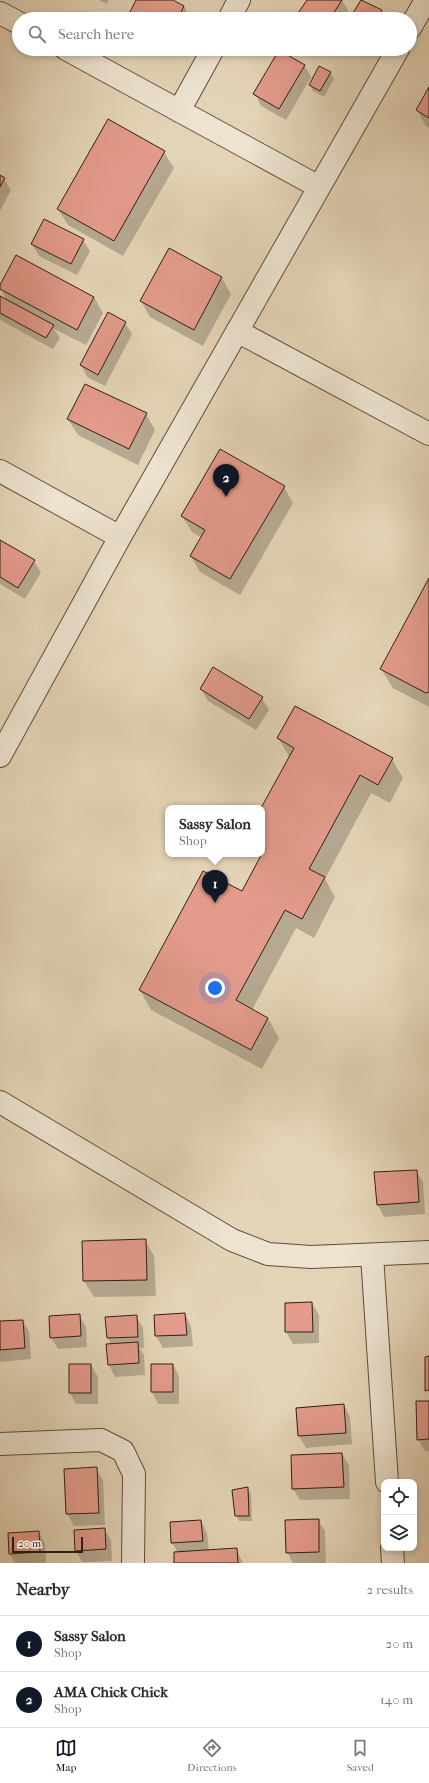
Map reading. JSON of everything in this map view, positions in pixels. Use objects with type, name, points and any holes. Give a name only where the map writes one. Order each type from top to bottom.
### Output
[{"type":"street","points":[[233,12],[239,0]]},
{"type":"street","points":[[417,17],[427,1]]},
{"type":"street","points":[[0,12],[12,19]]},
{"type":"street","points":[[79,56],[319,188]]},
{"type":"street","points":[[179,111],[208,56]]},
{"type":"street","points":[[0,756],[120,537],[394,56]]},
{"type":"street","points":[[237,332],[429,434]]},
{"type":"street","points":[[0,471],[120,537]]},
{"type":"street","points":[[0,1102],[232,1240],[268,1254],[311,1256],[429,1252]]},
{"type":"street","points":[[372,1255],[387,1479]]},
{"type":"street","points":[[0,1444],[101,1440],[122,1451],[134,1474],[133,1563]]},
{"type":"street","points":[[392,1551],[393,1563]]},
{"type":"building","points":[[136,0],[173,0],[184,6],[181,12],[130,12]]},
{"type":"building","points":[[307,0],[342,0],[334,12],[299,12]]},
{"type":"building","points":[[361,0],[382,10],[381,12],[354,12]]},
{"type":"building","points":[[275,56],[289,56],[305,65],[279,109],[253,94]]},
{"type":"building","points":[[319,66],[331,72],[320,91],[309,85]]},
{"type":"building","points":[[429,87],[429,118],[416,110]]},
{"type":"building","points":[[108,119],[165,151],[114,241],[57,209]]},
{"type":"building","points":[[0,175],[5,178],[0,187]]},
{"type":"building","points":[[44,219],[84,239],[71,264],[31,244]]},
{"type":"building","points":[[169,248],[222,277],[194,330],[140,301]]},
{"type":"building","points":[[16,255],[94,297],[77,330],[0,289],[0,285]]},
{"type":"building","points":[[0,296],[54,325],[46,338],[0,313]]},
{"type":"building","points":[[108,312],[126,322],[98,375],[80,365]]},
{"type":"building","points":[[85,384],[147,413],[129,449],[67,419]]},
{"type":"building","points":[[220,449],[285,486],[230,579],[190,556],[205,530],[181,516]]},
{"type":"building","points":[[0,540],[35,560],[18,588],[0,577]]},
{"type":"building","points":[[429,578],[429,692],[426,693],[380,669]]},
{"type":"building","points":[[213,667],[263,697],[249,719],[200,689]]},
{"type":"building","points":[[295,706],[393,758],[378,785],[360,775],[309,869],[325,877],[302,919],[285,910],[236,1000],[268,1018],[251,1050],[139,990],[203,871],[242,891],[260,857],[265,857],[265,805],[263,805],[294,748],[277,738]]},
{"type":"building","points":[[417,1170],[419,1202],[377,1205],[374,1172]]},
{"type":"building","points":[[146,1239],[147,1280],[83,1281],[82,1241]]},
{"type":"building","points":[[312,1302],[313,1332],[285,1332],[285,1303]]},
{"type":"building","points":[[185,1313],[187,1335],[155,1336],[154,1315]]},
{"type":"building","points":[[80,1314],[81,1336],[50,1338],[49,1316]]},
{"type":"building","points":[[137,1315],[138,1337],[107,1338],[105,1317]]},
{"type":"building","points":[[23,1320],[25,1348],[0,1350],[0,1321]]},
{"type":"building","points":[[138,1342],[139,1363],[108,1365],[106,1344]]},
{"type":"building","points":[[429,1356],[429,1390],[425,1391],[425,1357]]},
{"type":"building","points":[[69,1364],[91,1364],[91,1393],[69,1393]]},
{"type":"building","points":[[151,1364],[173,1364],[173,1392],[151,1392]]},
{"type":"building","points":[[416,1401],[429,1401],[429,1439],[417,1440]]},
{"type":"building","points":[[344,1404],[346,1433],[298,1436],[296,1408]]},
{"type":"building","points":[[342,1453],[344,1487],[292,1489],[291,1455]]},
{"type":"building","points":[[97,1467],[99,1513],[66,1514],[64,1469]]},
{"type":"building","points":[[248,1487],[249,1516],[235,1516],[232,1490]]},
{"type":"building","points":[[319,1519],[319,1552],[286,1553],[285,1520]]},
{"type":"building","points":[[201,1520],[203,1541],[171,1543],[170,1522]]},
{"type":"building","points":[[105,1528],[106,1549],[75,1551],[74,1530]]},
{"type":"building","points":[[39,1531],[40,1552],[9,1554],[8,1533]]},
{"type":"building","points":[[237,1548],[238,1563],[174,1563],[174,1552]]},
{"type":"place","name":"AMA Chick Chick","points":[[226,497]]},
{"type":"place","name":"Sassy Salon","points":[[215,903]]}]
